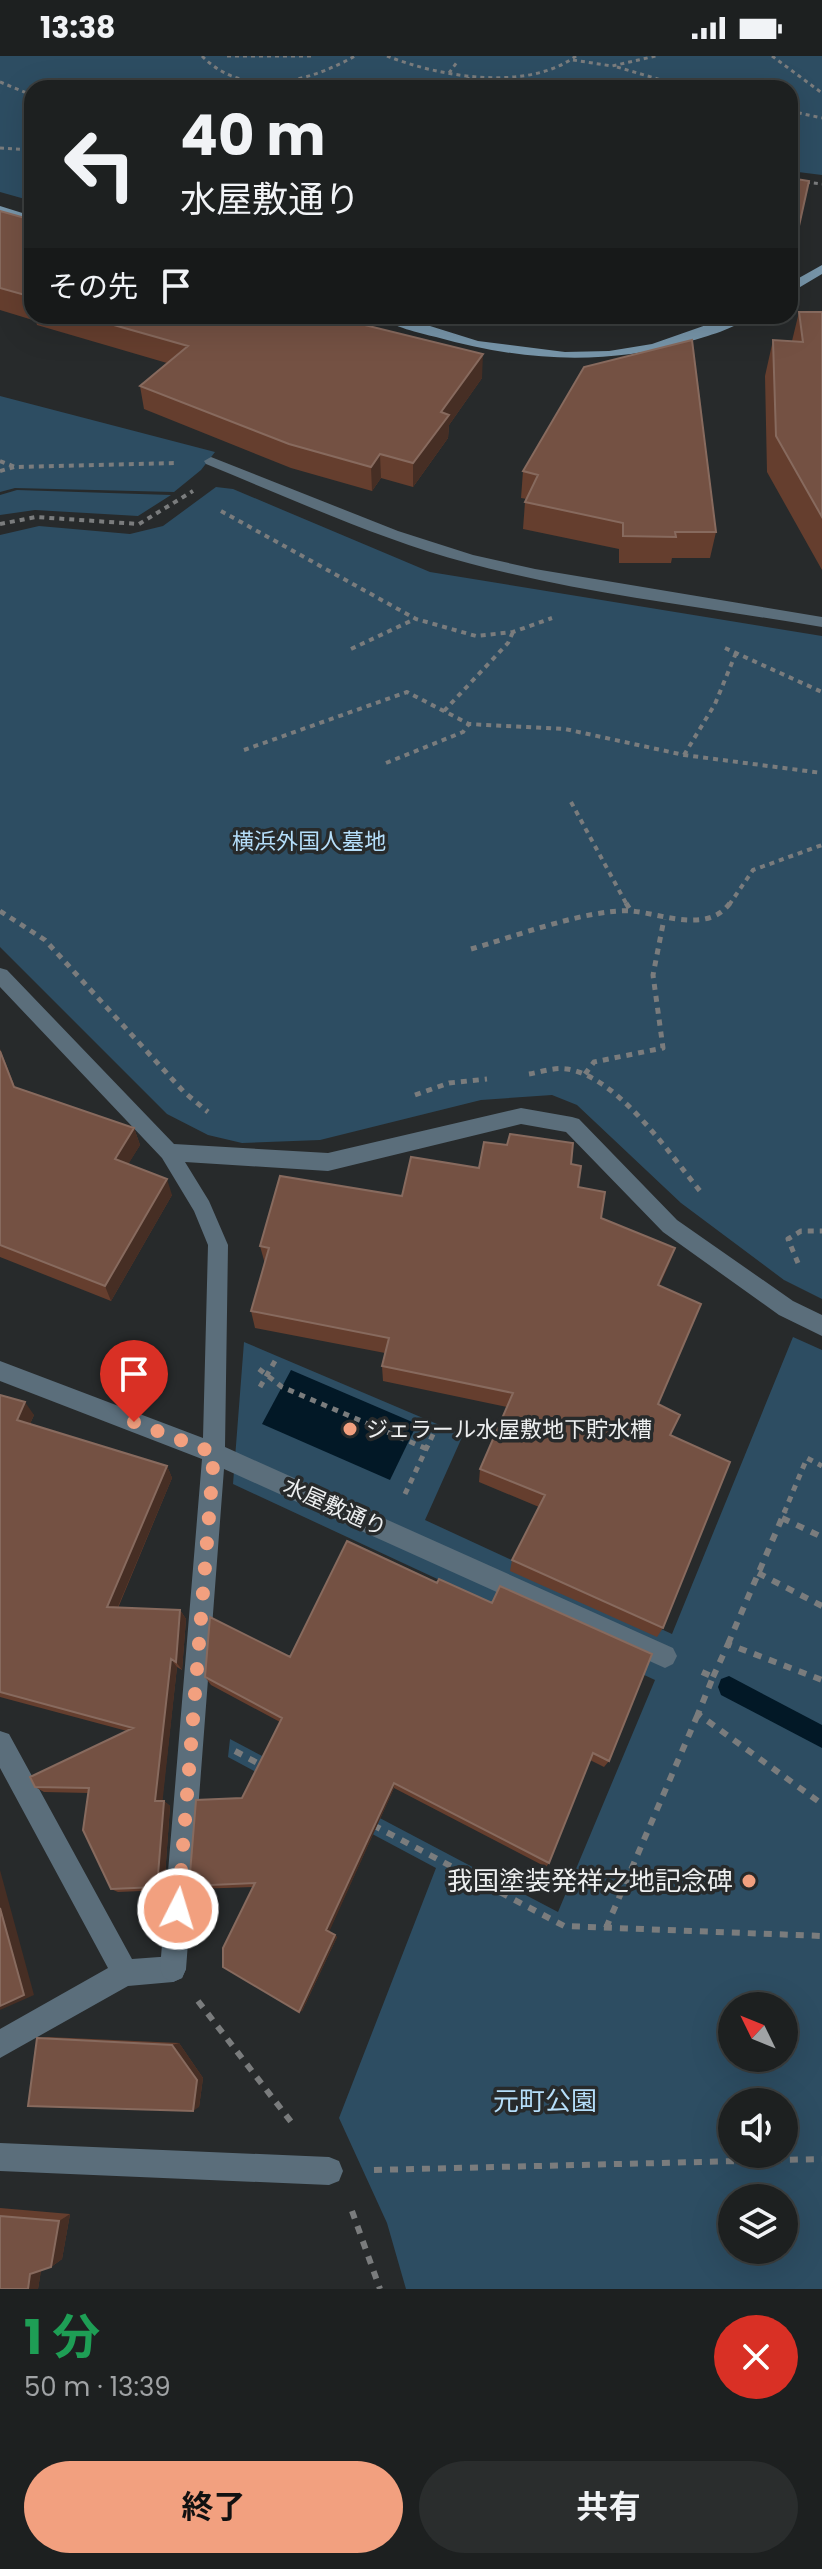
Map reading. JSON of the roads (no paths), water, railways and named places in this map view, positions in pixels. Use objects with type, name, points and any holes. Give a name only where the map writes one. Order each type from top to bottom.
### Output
[{"type":"street","points":[[0,210],[24,217]]},
{"type":"street","points":[[798,284],[822,269]]},
{"type":"street","points":[[411,324],[448,339],[557,359],[632,351],[682,339],[722,324]]},
{"type":"street","points":[[218,464],[393,534],[470,559],[549,576],[822,622]]},
{"type":"street","points":[[0,975],[169,1152],[202,1207],[218,1245],[214,1453],[173,1969],[125,1973],[0,2044]]},
{"type":"street","points":[[169,1152],[328,1162],[521,1116],[572,1125],[670,1226],[786,1308],[822,1326]]},
{"type":"street","name":"水屋敷通り","points":[[0,1371],[214,1453],[665,1656]]},
{"type":"street","points":[[0,1743],[125,1973]]},
{"type":"street","points":[[0,2157],[329,2171]]},
{"type":"waterway","points":[[729,1687],[822,1737]]},
{"type":"place","name":"ジェラール水屋敷地下貯水槽","points":[[350,1429]]},
{"type":"place","name":"我国塗装発祥之地記念碑","points":[[749,1881]]},
{"type":"park label","name":"横浜外国人墓地","points":[[309,841]]},
{"type":"park label","name":"元町公園","points":[[545,2101]]}]
